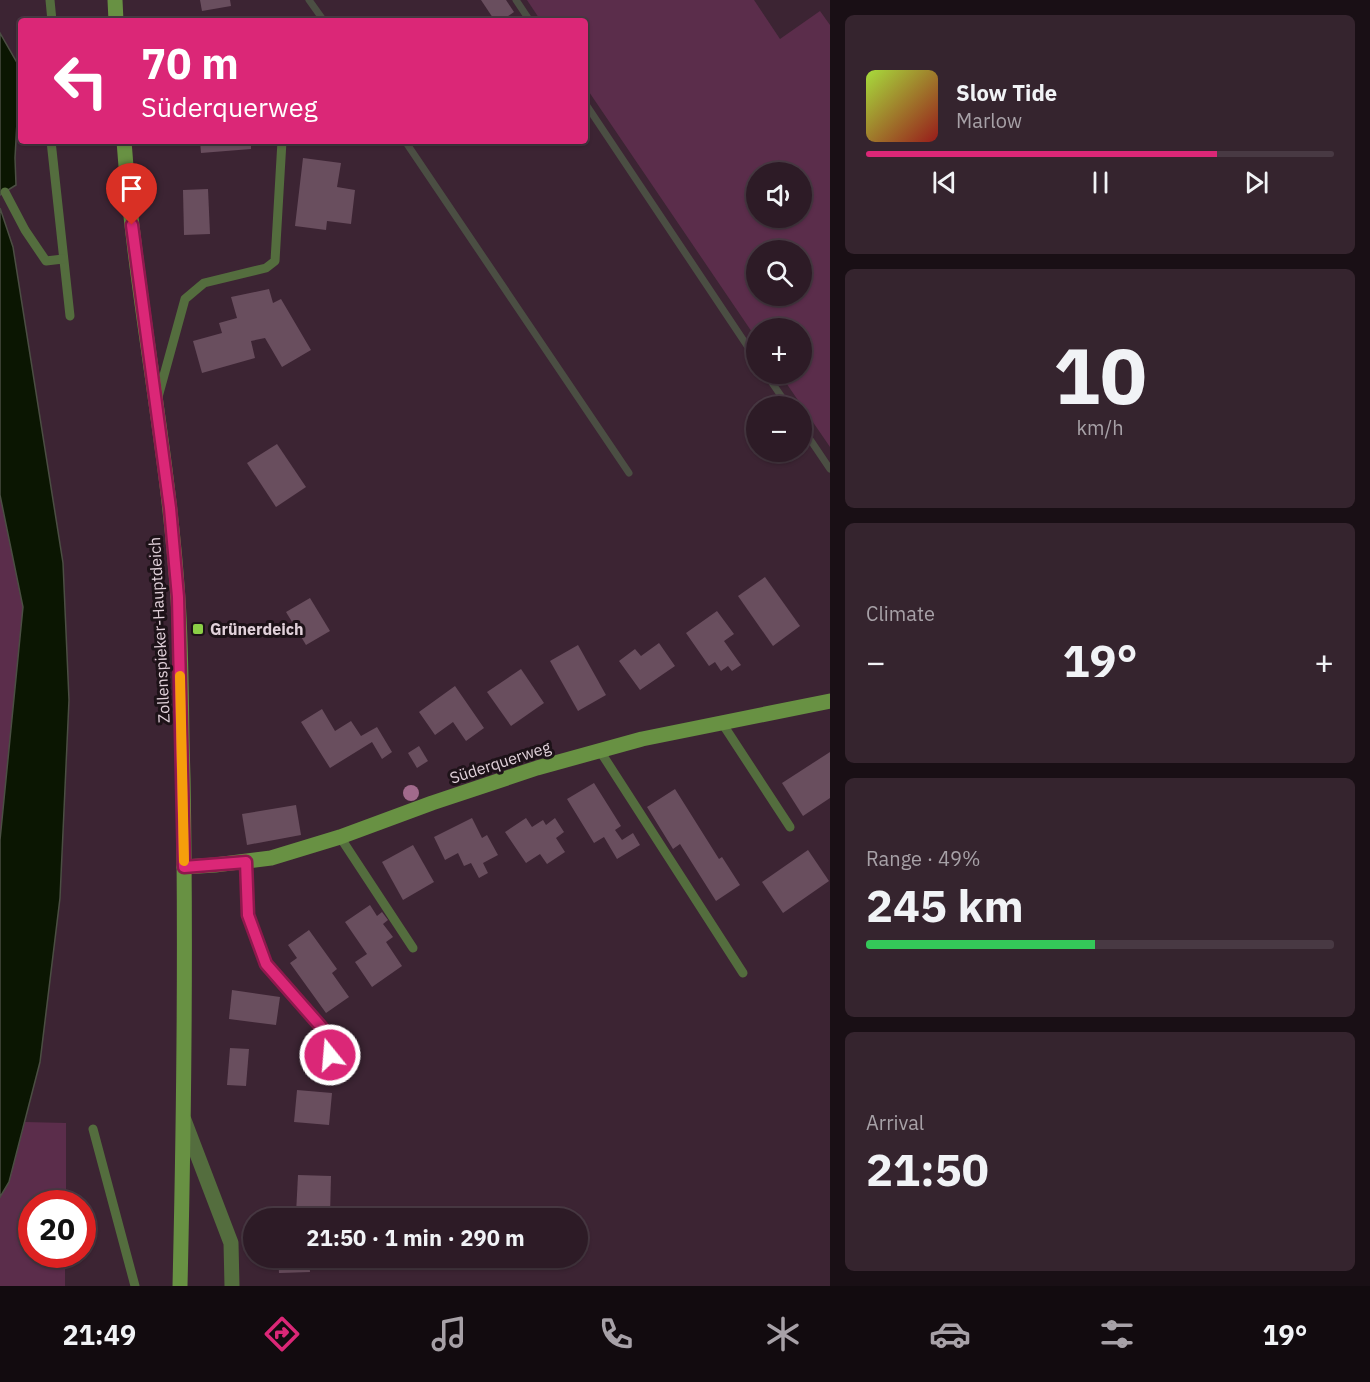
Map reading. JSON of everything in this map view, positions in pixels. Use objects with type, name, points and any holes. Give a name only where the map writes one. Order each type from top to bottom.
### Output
[{"type":"street","points":[[115,0],[116,18]]},
{"type":"street","name":"Zollenspieker-Hauptdeich","points":[[124,144],[134,249],[170,508],[178,597],[184,867],[184,1120],[180,1286]]},
{"type":"street","name":"Süderquerweg","points":[[184,867],[246,862],[280,855],[340,837],[537,768],[642,740],[830,701]]},
{"type":"street","name":"Zollenspieker-Hauptdeich","points":[[184,1120],[231,1243],[232,1286]]},
{"type":"lane","points":[[50,0],[52,18]]},
{"type":"lane","points":[[51,144],[70,316]]},
{"type":"lane","points":[[155,408],[184,298],[204,283],[266,268],[275,261],[282,144]]},
{"type":"lane","points":[[4,192],[25,230],[46,261],[63,259]]},
{"type":"lane","points":[[722,723],[790,827]]},
{"type":"lane","points":[[600,751],[743,973]]},
{"type":"lane","points":[[340,837],[413,948]]},
{"type":"lane","points":[[246,862],[248,915],[266,964],[323,1029],[330,1055]]},
{"type":"lane","points":[[93,1129],[135,1286]]},
{"type":"shaded area","points":[[527,0],[754,0],[780,39],[820,11],[830,25],[830,447],[812,421],[812,396],[795,396],[787,384],[812,384],[812,318],[746,318],[746,323],[588,90],[588,18],[539,18]]},
{"type":"shaded area","points":[[0,33],[18,64],[18,104],[16,185],[0,195]]},
{"type":"shaded area","points":[[0,208],[13,247],[63,563],[69,700],[60,898],[40,1062],[9,1182],[0,1197],[0,840],[23,607],[0,495]]},
{"type":"shaded area","points":[[0,495],[23,607],[0,840]]},
{"type":"shaded area","points":[[25,1122],[66,1123],[66,1190],[18,1190],[18,1268],[65,1268],[65,1286],[0,1286],[0,1197],[9,1182]]},
{"type":"building","points":[[200,0],[230,0],[231,6],[202,11]]},
{"type":"building","points":[[481,0],[506,0],[514,12],[505,18],[493,18]]},
{"type":"building","points":[[200,144],[251,144],[251,149],[201,153]]},
{"type":"building","points":[[303,158],[341,163],[337,187],[355,190],[351,224],[327,221],[326,230],[295,226]]},
{"type":"building","points":[[208,189],[210,234],[184,235],[183,190]]},
{"type":"building","points":[[269,289],[273,303],[281,299],[311,350],[282,367],[265,338],[251,341],[255,358],[202,373],[193,341],[222,333],[219,323],[237,318],[231,297]]},
{"type":"building","points":[[277,444],[306,487],[276,507],[247,463]]},
{"type":"building","points":[[765,577],[800,626],[773,646],[738,596]]},
{"type":"building","points":[[310,598],[330,631],[306,645],[286,612]]},
{"type":"building","points":[[717,611],[734,634],[724,641],[741,665],[732,671],[728,666],[721,671],[715,662],[709,666],[686,633]]},
{"type":"building","points":[[659,643],[675,666],[640,690],[619,661],[635,649],[641,656]]},
{"type":"building","points":[[578,645],[606,695],[578,711],[550,661]]},
{"type":"building","points":[[521,669],[544,703],[511,726],[487,692]]},
{"type":"building","points":[[455,686],[484,728],[466,741],[453,722],[435,735],[419,712]]},
{"type":"building","points":[[322,709],[335,731],[351,721],[361,736],[377,727],[392,752],[382,759],[372,742],[330,768],[301,722]]},
{"type":"building","points":[[419,746],[428,761],[417,768],[408,753]]},
{"type":"building","points":[[830,752],[830,798],[803,816],[782,783]]},
{"type":"building","points":[[594,783],[621,826],[615,830],[622,840],[633,833],[640,845],[617,859],[604,837],[594,843],[567,799]]},
{"type":"building","points":[[675,789],[719,859],[722,857],[740,885],[716,901],[680,844],[673,849],[647,807]]},
{"type":"building","points":[[296,805],[301,835],[247,845],[242,814]]},
{"type":"building","points":[[472,818],[482,838],[487,835],[498,855],[483,863],[488,873],[479,878],[471,863],[464,866],[458,853],[445,860],[434,837]]},
{"type":"building","points":[[526,818],[532,827],[543,820],[546,825],[555,818],[564,832],[556,838],[565,852],[547,864],[540,854],[526,863],[505,832]]},
{"type":"building","points":[[413,845],[434,882],[403,900],[382,862]]},
{"type":"building","points":[[808,850],[829,881],[783,913],[762,882]]},
{"type":"building","points":[[370,905],[377,916],[382,912],[388,920],[383,924],[393,937],[386,942],[402,966],[372,987],[355,962],[367,954],[345,922]]},
{"type":"building","points":[[309,930],[337,969],[332,973],[349,997],[326,1013],[290,963],[297,958],[288,945]]},
{"type":"building","points":[[232,990],[280,997],[276,1025],[229,1019]]},
{"type":"building","points":[[230,1048],[249,1049],[246,1086],[227,1085]]},
{"type":"building","points":[[297,1090],[332,1093],[329,1125],[294,1122]]},
{"type":"building","points":[[298,1175],[331,1176],[330,1208],[296,1208]]},
{"type":"building","points":[[279,1268],[310,1268],[310,1272],[279,1273]]},
{"type":"waterway","points":[[309,0],[322,18]]},
{"type":"waterway","points":[[516,0],[528,18]]},
{"type":"waterway","points":[[588,107],[746,344]]},
{"type":"waterway","points":[[407,144],[629,473]]},
{"type":"waterway","points":[[773,384],[781,396]]},
{"type":"waterway","points":[[812,442],[830,469]]},
{"type":"slow traffic","points":[[180,676],[184,861]]},
{"type":"place","name":"Grünerdeich","points":[[198,629]]},
{"type":"route","points":[[132,225],[145,337],[170,508],[178,597],[184,867],[246,862],[248,915],[266,964],[323,1029],[330,1055]]}]
